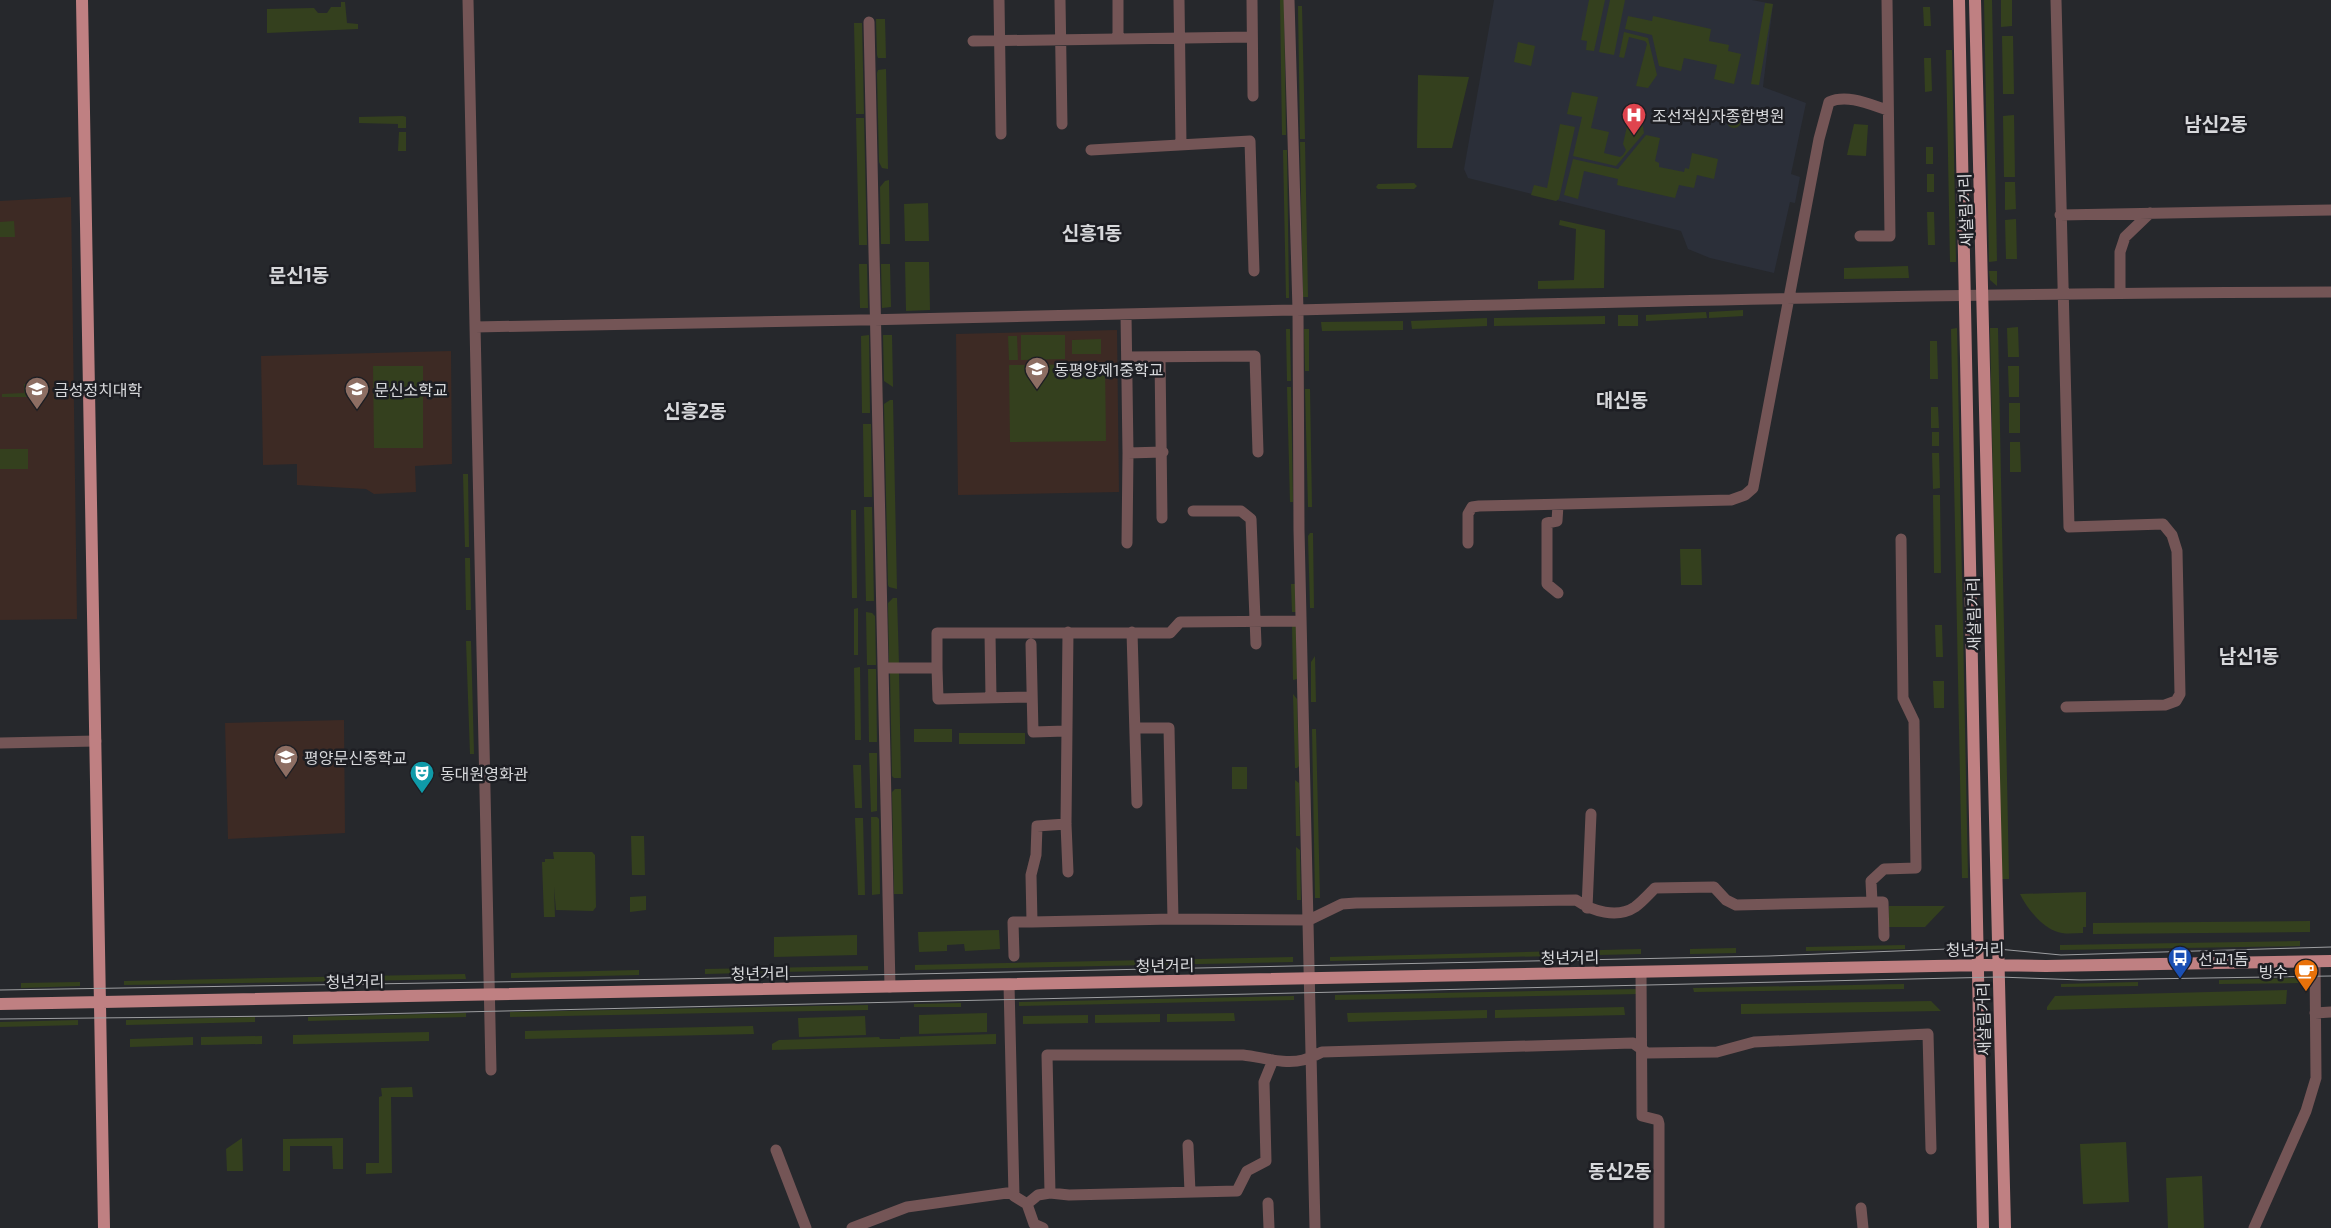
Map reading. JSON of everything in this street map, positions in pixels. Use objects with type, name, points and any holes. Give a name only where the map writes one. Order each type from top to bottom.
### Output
[{"type":"main road","points":[[82,0],[104,1228]]},
{"type":"main road","name":"새살림거리","points":[[1959,0],[1984,1228]]},
{"type":"main road","name":"새살림거리","points":[[1976,0],[2005,1228]]},
{"type":"main road","name":"청년거리","points":[[0,1004],[1998,964],[2046,966],[2331,961]]},
{"type":"street","points":[[468,0],[491,1070]]},
{"type":"street","points":[[999,0],[1001,134]]},
{"type":"street","points":[[1060,0],[1062,124]]},
{"type":"street","points":[[1118,0],[1118,38]]},
{"type":"street","points":[[1179,0],[1181,144]]},
{"type":"street","points":[[1252,0],[1253,96]]},
{"type":"street","points":[[1289,0],[1298,310],[1301,621],[1315,1228]]},
{"type":"street","points":[[1860,236],[1890,236],[1887,0]]},
{"type":"street","points":[[2056,0],[2061,293],[2069,527],[2163,524],[2172,535],[2177,552],[2180,694],[2176,701],[2165,705],[2066,707]]},
{"type":"street","points":[[869,22],[890,987]]},
{"type":"street","points":[[973,41],[1252,37]]},
{"type":"street","points":[[1468,543],[1468,514],[1472,507],[1731,500],[1745,495],[1753,488],[1765,433],[1818,139],[1829,102],[1836,99],[1856,100],[1887,110]]},
{"type":"street","points":[[1091,150],[1250,142],[1254,271]]},
{"type":"street","points":[[2060,215],[2331,210]]},
{"type":"street","points":[[2120,292],[2120,252],[2125,237],[2150,213]]},
{"type":"street","points":[[475,327],[2061,293],[2331,292]]},
{"type":"street","points":[[1126,314],[1127,542]]},
{"type":"street","points":[[1127,357],[1255,356],[1258,452]]},
{"type":"street","points":[[1160,358],[1163,452],[1162,518]]},
{"type":"street","points":[[1128,452],[1163,452]]},
{"type":"street","points":[[1558,504],[1557,521],[1547,523],[1547,584],[1558,593]]},
{"type":"street","points":[[1192,511],[1241,511],[1251,520],[1256,644]]},
{"type":"street","points":[[1872,902],[1872,881],[1884,869],[1916,868],[1914,721],[1903,698],[1901,539]]},
{"type":"street","points":[[1032,697],[938,699],[936,633],[1170,632],[1180,622],[1301,621]]},
{"type":"street","points":[[1068,632],[1066,732],[1068,872]]},
{"type":"street","points":[[1132,632],[1137,803]]},
{"type":"street","points":[[990,633],[991,698]]},
{"type":"street","points":[[1031,644],[1033,732],[1066,732]]},
{"type":"street","points":[[883,668],[937,668]]},
{"type":"street","points":[[1135,728],[1169,728],[1173,918]]},
{"type":"street","points":[[0,743],[96,741]]},
{"type":"street","points":[[1587,908],[1591,814]]},
{"type":"street","points":[[1032,922],[1031,875],[1036,855],[1037,826],[1066,824]]},
{"type":"street","points":[[1014,956],[1013,922],[1173,918],[1308,920],[1342,904],[1576,900],[1587,908],[1601,912],[1625,912],[1636,906],[1655,888],[1714,887],[1726,900],[1736,905],[1884,902],[1884,936]]},
{"type":"street","points":[[2254,1228],[2306,1111],[2316,1078],[2315,962]]},
{"type":"street","points":[[1641,972],[1642,1116],[1658,1120],[1659,1124],[1659,1228]]},
{"type":"street","points":[[1009,984],[1014,1196],[1026,1204],[1034,1224],[1043,1228]]},
{"type":"street","points":[[2315,1012],[2331,1012]]},
{"type":"street","points":[[1050,1193],[1047,1055],[1243,1055],[1265,1057],[1273,1060],[1302,1061],[1322,1052],[1633,1043],[1646,1053],[1717,1052],[1754,1042],[1928,1034],[1931,1149]]},
{"type":"street","points":[[1026,1204],[1038,1195],[1050,1193],[1069,1195],[1237,1191],[1247,1170],[1266,1162],[1264,1082],[1273,1060]]},
{"type":"street","points":[[1188,1145],[1190,1192]]},
{"type":"street","points":[[776,1150],[806,1228]]},
{"type":"street","points":[[852,1228],[907,1208],[1014,1192]]},
{"type":"street","points":[[1268,1203],[1269,1228]]},
{"type":"street","points":[[1861,1208],[1863,1228]]},
{"type":"shaded area","name":"조선적십자종합병원","points":[[1494,0],[1752,0],[1773,4],[1763,87],[1806,103],[1791,174],[1800,177],[1795,203],[1790,202],[1774,273],[1710,258],[1688,249],[1681,231],[1468,178],[1464,169]]},
{"type":"shaded area","name":"금성정치대학","points":[[71,197],[77,619],[0,620],[0,201]]},
{"type":"shaded area","name":"동평양제1중학교","points":[[1117,330],[1119,492],[958,495],[956,334]]},
{"type":"shaded area","name":"문신소학교","points":[[451,351],[452,464],[415,466],[416,492],[374,494],[366,489],[297,485],[297,464],[263,465],[261,356]]},
{"type":"shaded area","name":"평양문신중학교","points":[[344,720],[345,833],[228,839],[225,723]]},
{"type":"green space","points":[[1280,0],[1284,0],[1286,135],[1282,135]]},
{"type":"green space","points":[[1589,0],[1605,0],[1594,51],[1586,50],[1587,41],[1581,40]]},
{"type":"green space","points":[[1610,0],[1625,0],[1614,55],[1599,52]]},
{"type":"green space","points":[[1984,0],[1992,0],[1997,261],[1989,262]]},
{"type":"green space","points":[[2001,0],[2012,0],[2012,26],[2001,27]]},
{"type":"green space","points":[[341,2],[345,2],[347,23],[358,24],[358,29],[267,33],[267,9],[314,8],[318,13],[327,13],[331,7],[341,7]]},
{"type":"green space","points":[[1765,3],[1773,4],[1759,85],[1751,84]]},
{"type":"green space","points":[[1298,6],[1302,6],[1305,139],[1300,139]]},
{"type":"green space","points":[[1923,7],[1930,7],[1931,26],[1924,26]]},
{"type":"green space","points":[[1628,16],[1652,21],[1653,16],[1711,29],[1709,41],[1729,45],[1728,51],[1741,54],[1734,84],[1714,79],[1717,65],[1684,58],[1681,71],[1659,66],[1652,35],[1625,29]]},
{"type":"green space","points":[[876,19],[885,19],[886,58],[878,58],[877,55]]},
{"type":"green space","points":[[854,23],[862,23],[864,114],[856,114]]},
{"type":"green space","points":[[1624,32],[1648,38],[1657,75],[1648,88],[1636,86],[1647,44],[1645,41],[1629,37],[1624,58],[1619,57]]},
{"type":"green space","points":[[2002,36],[2013,36],[2014,94],[2003,94]]},
{"type":"green space","points":[[1518,42],[1535,46],[1531,66],[1514,62]]},
{"type":"green space","points":[[1946,50],[1952,50],[1956,262],[1950,262]]},
{"type":"green space","points":[[1924,58],[1931,58],[1932,91],[1925,92]]},
{"type":"green space","points":[[886,69],[888,169],[882,168],[879,162],[877,73],[878,70]]},
{"type":"green space","points":[[1418,75],[1469,77],[1452,148],[1417,148]]},
{"type":"green space","points":[[1572,92],[1598,97],[1591,128],[1609,132],[1604,153],[1620,157],[1623,155],[1626,150],[1623,144],[1630,113],[1641,115],[1644,133],[1616,166],[1573,156],[1582,117],[1567,114]]},
{"type":"green space","points":[[1734,114],[1739,116],[1741,121],[1739,126],[1734,128],[1729,126],[1727,121],[1729,116]]},
{"type":"green space","points":[[2014,115],[2015,177],[2004,177],[2003,116]]},
{"type":"green space","points":[[359,117],[406,117],[406,128],[398,128],[398,124],[359,123]]},
{"type":"green space","points":[[856,118],[864,118],[867,245],[859,245]]},
{"type":"green space","points":[[1560,124],[1575,127],[1559,199],[1556,201],[1531,195],[1534,185],[1547,188]]},
{"type":"green space","points":[[1854,124],[1868,125],[1866,156],[1847,155]]},
{"type":"green space","points":[[399,132],[406,132],[406,151],[398,151]]},
{"type":"green space","points":[[1646,135],[1660,138],[1655,161],[1659,163],[1659,167],[1684,172],[1685,168],[1689,169],[1692,153],[1718,159],[1714,179],[1697,175],[1694,188],[1679,185],[1675,198],[1617,185],[1618,179],[1584,171],[1578,199],[1564,195],[1573,159],[1618,169]]},
{"type":"green space","points":[[1300,142],[1305,142],[1308,297],[1303,297]]},
{"type":"green space","points":[[1926,147],[1933,147],[1933,164],[1926,164]]},
{"type":"green space","points":[[1283,150],[1287,150],[1289,298],[1286,298]]},
{"type":"green space","points":[[1927,174],[1934,174],[1934,192],[1927,192]]},
{"type":"green space","points":[[889,180],[890,244],[881,244],[880,187],[885,181]]},
{"type":"green space","points":[[2005,182],[2015,182],[2016,209],[2005,210]]},
{"type":"green space","points":[[1414,183],[1417,186],[1414,189],[1378,189],[1376,187],[1378,184]]},
{"type":"green space","points":[[928,203],[929,241],[905,241],[904,204]]},
{"type":"green space","points":[[1927,212],[1934,212],[1935,245],[1928,245]]},
{"type":"green space","points":[[2016,219],[2017,259],[2006,259],[2005,220]]},
{"type":"green space","points":[[1560,220],[1605,230],[1604,288],[1538,289],[1538,281],[1574,280],[1576,229],[1559,225]]},
{"type":"green space","points":[[14,221],[15,237],[0,237],[0,222]]},
{"type":"green space","points":[[905,262],[929,262],[930,310],[906,311]]},
{"type":"green space","points":[[859,264],[867,264],[868,308],[860,308]]},
{"type":"green space","points":[[881,264],[890,264],[891,307],[882,308]]},
{"type":"green space","points":[[1908,266],[1909,278],[1844,279],[1844,268]]},
{"type":"green space","points":[[1989,271],[1997,271],[1997,286],[1990,280]]},
{"type":"green space","points":[[1743,310],[1743,316],[1709,318],[1709,312]]},
{"type":"green space","points":[[1706,312],[1707,318],[1646,321],[1646,315]]},
{"type":"green space","points":[[1618,315],[1638,315],[1638,326],[1618,326]]},
{"type":"green space","points":[[1605,316],[1605,324],[1494,326],[1494,318]]},
{"type":"green space","points":[[1487,318],[1487,326],[1412,329],[1411,321]]},
{"type":"green space","points":[[1403,321],[1403,330],[1322,331],[1321,322]]},
{"type":"green space","points":[[2018,327],[2019,357],[2008,357],[2007,328]]},
{"type":"green space","points":[[1957,328],[1968,878],[1962,878],[1951,329]]},
{"type":"green space","points":[[1990,328],[1998,328],[2009,879],[2001,879]]},
{"type":"green space","points":[[1286,329],[1290,329],[1291,381],[1287,381]]},
{"type":"green space","points":[[1304,329],[1309,329],[1309,371],[1305,371]]},
{"type":"green space","points":[[869,335],[870,413],[862,413],[861,336]]},
{"type":"green space","points":[[883,335],[892,335],[893,387],[884,381]]},
{"type":"green space","points":[[1021,335],[1065,335],[1065,359],[1021,360]]},
{"type":"green space","points":[[1008,336],[1017,336],[1018,360],[1009,360]]},
{"type":"green space","points":[[1101,339],[1101,354],[1072,354],[1072,340]]},
{"type":"green space","points":[[1930,341],[1937,341],[1938,379],[1930,379]]},
{"type":"green space","points":[[1105,364],[1106,441],[1010,442],[1009,365]]},
{"type":"green space","points":[[373,366],[423,366],[423,448],[374,448]]},
{"type":"green space","points":[[2008,366],[2019,366],[2019,397],[2009,397]]},
{"type":"green space","points":[[24,384],[27,384],[27,397],[2,397],[2,394],[24,393]]},
{"type":"green space","points":[[1287,387],[1291,387],[1293,502],[1290,502]]},
{"type":"green space","points":[[1305,389],[1310,389],[1312,507],[1308,507]]},
{"type":"green space","points":[[893,400],[897,589],[888,585],[884,404]]},
{"type":"green space","points":[[2009,403],[2020,403],[2020,433],[2009,433]]},
{"type":"green space","points":[[1931,407],[1938,407],[1939,428],[1931,428]]},
{"type":"green space","points":[[863,424],[871,424],[872,497],[864,497]]},
{"type":"green space","points":[[1932,432],[1939,432],[1939,446],[1932,446]]},
{"type":"green space","points":[[2010,442],[2020,442],[2021,472],[2010,472]]},
{"type":"green space","points":[[0,449],[28,449],[28,469],[0,469]]},
{"type":"green space","points":[[1932,453],[1939,453],[1940,488],[1933,489]]},
{"type":"green space","points":[[463,474],[468,474],[469,547],[465,547]]},
{"type":"green space","points":[[1933,495],[1940,495],[1941,573],[1934,573]]},
{"type":"green space","points":[[864,507],[872,507],[874,601],[866,601]]},
{"type":"green space","points":[[851,510],[856,510],[857,598],[852,598]]},
{"type":"green space","points":[[1310,533],[1313,533],[1314,608],[1310,608],[1308,536]]},
{"type":"green space","points":[[1680,549],[1701,549],[1702,585],[1681,585]]},
{"type":"green space","points":[[465,558],[470,558],[471,610],[466,610]]},
{"type":"green space","points":[[1291,584],[1295,584],[1296,612],[1292,612]]},
{"type":"green space","points":[[893,598],[897,598],[899,664],[889,664],[888,603]]},
{"type":"green space","points":[[858,608],[858,655],[854,655],[854,609]]},
{"type":"green space","points":[[866,612],[872,613],[875,616],[876,665],[867,665]]},
{"type":"green space","points":[[1292,625],[1296,625],[1297,679],[1293,680]]},
{"type":"green space","points":[[1935,625],[1942,625],[1943,657],[1936,657]]},
{"type":"green space","points":[[466,641],[471,641],[474,754],[470,754]]},
{"type":"green space","points":[[1315,656],[1316,702],[1311,702],[1311,662]]},
{"type":"green space","points":[[860,667],[861,740],[855,740],[854,668]]},
{"type":"green space","points":[[868,669],[876,669],[877,742],[869,742]]},
{"type":"green space","points":[[890,673],[899,673],[901,778],[894,778],[892,776]]},
{"type":"green space","points":[[1933,681],[1944,681],[1944,708],[1934,708]]},
{"type":"green space","points":[[1293,694],[1297,699],[1299,766],[1297,768],[1295,768]]},
{"type":"green space","points":[[914,729],[952,729],[952,742],[914,742]]},
{"type":"green space","points":[[1312,729],[1316,729],[1320,898],[1315,898]]},
{"type":"green space","points":[[959,733],[1025,733],[1025,744],[959,744]]},
{"type":"green space","points":[[869,753],[877,753],[877,811],[871,812]]},
{"type":"green space","points":[[853,765],[861,765],[862,808],[855,808]]},
{"type":"green space","points":[[1232,767],[1247,767],[1247,789],[1232,789]]},
{"type":"green space","points":[[1295,780],[1299,783],[1300,836],[1296,836]]},
{"type":"green space","points":[[895,789],[901,789],[903,894],[894,894],[892,792]]},
{"type":"green space","points":[[871,817],[879,819],[880,894],[872,895]]},
{"type":"green space","points":[[855,818],[863,818],[865,895],[858,895]]},
{"type":"green space","points":[[631,836],[644,836],[645,875],[632,875]]},
{"type":"green space","points":[[1296,847],[1300,850],[1301,900],[1297,900]]},
{"type":"green space","points":[[553,852],[592,852],[595,855],[596,907],[593,911],[556,910],[554,887],[555,917],[544,917],[542,862],[545,862],[545,859],[554,859]]},
{"type":"green space","points":[[2086,892],[2086,927],[2083,927],[2083,933],[2065,933],[2050,929],[2039,921],[2020,894]]},
{"type":"green space","points":[[646,896],[646,910],[630,912],[630,897]]},
{"type":"green space","points":[[1889,906],[1945,906],[1925,927],[1889,927]]},
{"type":"green space","points":[[2310,921],[2310,932],[2093,934],[2093,923]]},
{"type":"green space","points":[[999,930],[1000,949],[965,951],[964,944],[947,945],[947,951],[919,952],[918,932]]},
{"type":"green space","points":[[857,935],[857,955],[774,957],[774,937]]},
{"type":"green space","points":[[2300,941],[2300,946],[2060,950],[2060,945]]},
{"type":"green space","points":[[1905,945],[1905,949],[1806,951],[1806,947]]},
{"type":"green space","points":[[1736,948],[1736,953],[1690,954],[1690,949]]},
{"type":"green space","points":[[1641,949],[1641,954],[1330,961],[1330,957]]},
{"type":"green space","points":[[1293,957],[1293,962],[915,970],[915,965]]},
{"type":"green space","points":[[868,966],[868,970],[705,974],[705,969]]},
{"type":"green space","points":[[639,970],[639,975],[511,978],[511,973]]},
{"type":"green space","points":[[465,974],[466,979],[124,985],[124,981]]},
{"type":"green space","points":[[2299,978],[2299,983],[2219,984],[2219,980]]},
{"type":"green space","points":[[80,982],[80,986],[21,988],[21,983]]},
{"type":"green space","points":[[2138,982],[2138,986],[2061,987],[2061,984]]},
{"type":"green space","points":[[1904,984],[1904,989],[1694,992],[1693,988]]},
{"type":"green space","points":[[1640,989],[1640,994],[1335,1000],[1335,995]]},
{"type":"green space","points":[[2287,990],[2286,1004],[2047,1010],[2055,996]]},
{"type":"green space","points":[[1294,996],[1294,1000],[1019,1006],[1019,1002]]},
{"type":"green space","points":[[1931,1001],[1941,1011],[1741,1014],[1741,1004]]},
{"type":"green space","points":[[961,1003],[961,1007],[914,1007],[914,1004]]},
{"type":"green space","points":[[868,1005],[868,1010],[510,1017],[510,1012]]},
{"type":"green space","points":[[1624,1007],[1625,1015],[1495,1018],[1495,1010]]},
{"type":"green space","points":[[1487,1010],[1487,1018],[1348,1022],[1347,1013]]},
{"type":"green space","points":[[466,1013],[466,1017],[308,1021],[308,1017]]},
{"type":"green space","points":[[987,1013],[987,1032],[919,1034],[919,1015]]},
{"type":"green space","points":[[1234,1013],[1235,1021],[1167,1022],[1167,1014]]},
{"type":"green space","points":[[1160,1014],[1160,1022],[1095,1023],[1095,1015]]},
{"type":"green space","points":[[1088,1015],[1088,1023],[1023,1024],[1023,1016]]},
{"type":"green space","points":[[865,1016],[866,1035],[799,1037],[798,1018]]},
{"type":"green space","points":[[255,1017],[255,1022],[126,1025],[126,1020]]},
{"type":"green space","points":[[78,1020],[78,1025],[0,1027],[0,1022]]},
{"type":"green space","points":[[753,1026],[754,1034],[525,1039],[525,1031]]},
{"type":"green space","points":[[429,1032],[429,1041],[293,1044],[293,1035]]},
{"type":"green space","points":[[996,1034],[996,1044],[772,1050],[772,1044],[779,1040],[879,1037],[880,1039],[900,1039],[900,1037]]},
{"type":"green space","points":[[262,1036],[262,1044],[201,1045],[201,1037]]},
{"type":"green space","points":[[193,1037],[193,1045],[130,1047],[130,1039]]},
{"type":"green space","points":[[412,1087],[413,1097],[391,1097],[392,1173],[366,1174],[366,1163],[379,1163],[379,1097],[382,1096],[381,1088]]},
{"type":"green space","points":[[242,1138],[243,1171],[227,1171],[226,1149]]},
{"type":"green space","points":[[343,1138],[343,1169],[333,1169],[332,1146],[290,1146],[290,1171],[283,1171],[283,1139]]},
{"type":"green space","points":[[2126,1142],[2129,1202],[2083,1204],[2080,1144]]},
{"type":"green space","points":[[2202,1176],[2204,1228],[2168,1228],[2166,1178]]},
{"type":"tram line","points":[[0,990],[675,979],[1769,956],[1948,949],[1998,949],[2061,955],[2331,947]]},
{"type":"tram line","points":[[0,1019],[285,1016],[1999,977],[2081,980],[2331,976]]},
{"type":"place","name":"조선적십자종합병원","points":[[1634,136]]},
{"type":"place","name":"동평양제1중학교","points":[[1037,390]]},
{"type":"place","name":"금성정치대학","points":[[37,410]]},
{"type":"place","name":"문신소학교","points":[[357,410]]},
{"type":"place","name":"평양문신중학교","points":[[286,778]]},
{"type":"place","name":"동대원영화관","points":[[422,794]]},
{"type":"place","name":"선교1돔","points":[[2180,979]]},
{"type":"place","name":"빙수","points":[[2306,992]]},
{"type":"district","name":"남신2동","points":[[2216,123]]},
{"type":"district","name":"신흥1동","points":[[1092,232]]},
{"type":"district","name":"문신1동","points":[[299,274]]},
{"type":"district","name":"대신동","points":[[1622,399]]},
{"type":"district","name":"신흥2동","points":[[695,410]]},
{"type":"district","name":"남신1동","points":[[2249,655]]},
{"type":"district","name":"동신2동","points":[[1620,1170]]}]
